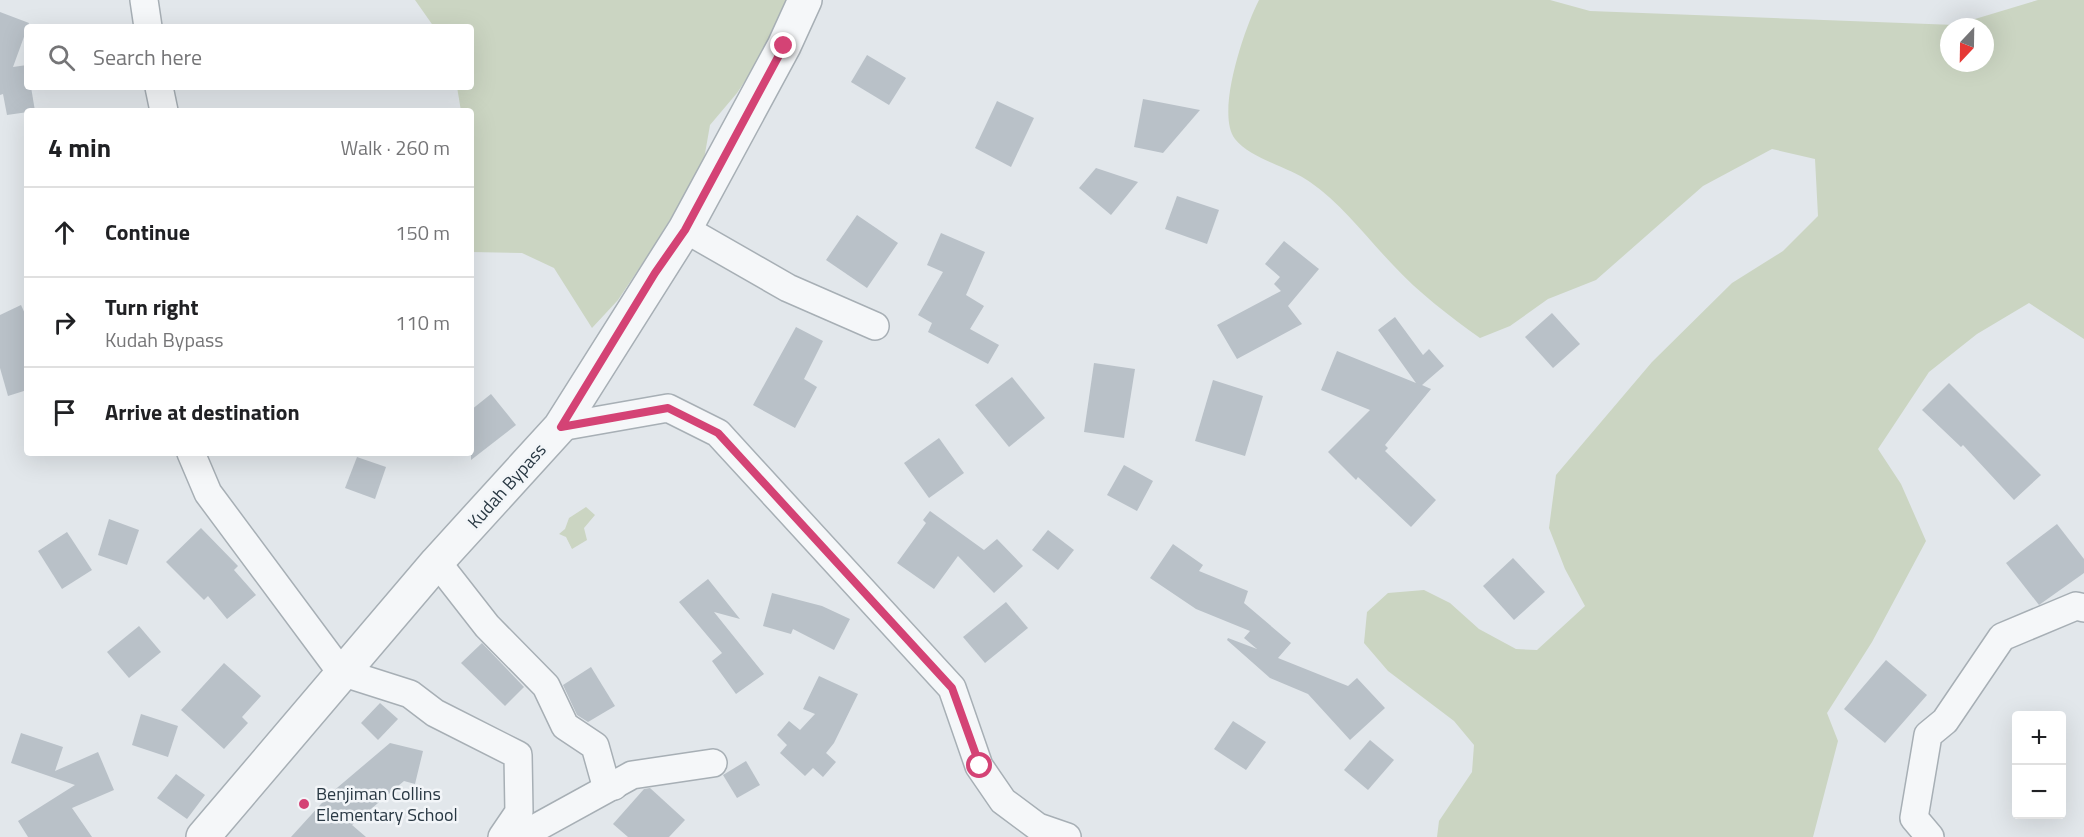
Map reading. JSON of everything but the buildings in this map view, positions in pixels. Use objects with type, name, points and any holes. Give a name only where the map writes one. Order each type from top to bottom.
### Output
[{"type":"street","points":[[144,0],[148,24]]},
{"type":"street","name":"Kudah Bypass","points":[[203,837],[341,672],[437,562],[561,427],[655,273],[685,230],[784,46],[806,0]]},
{"type":"street","points":[[160,90],[163,108]]},
{"type":"street","points":[[685,230],[788,288],[875,326]]},
{"type":"street","points":[[561,427],[668,408],[718,433],[952,688],[980,766],[1003,801],[1038,826],[1067,837]]},
{"type":"street","points":[[192,456],[208,493],[341,672],[410,694],[435,713],[518,755],[519,812],[504,837]]},
{"type":"street","points":[[437,562],[487,626],[546,686],[565,726],[596,746],[604,778],[614,786]]},
{"type":"street","points":[[1930,837],[1914,818],[1928,735],[1945,720],[2002,637],[2076,606],[2084,608]]},
{"type":"street","points":[[504,837],[532,830],[632,775],[713,763]]},
{"type":"green space","points":[[415,0],[799,0],[737,93],[710,125],[703,165],[654,246],[618,300],[592,328],[554,268],[522,253],[474,252],[474,108],[460,108],[458,90],[474,90],[474,24],[432,24]]},
{"type":"green space","points":[[1259,0],[1550,0],[1590,11],[1940,24],[1940,72],[1994,72],[1994,18],[1978,18],[2038,0],[2084,0],[2084,339],[2029,303],[1977,334],[1929,372],[1878,449],[1901,484],[1926,541],[1872,642],[1827,713],[1838,741],[1813,837],[1437,837],[1439,821],[1472,772],[1474,745],[1454,721],[1388,671],[1364,643],[1367,612],[1388,593],[1424,590],[1450,603],[1479,629],[1516,649],[1537,650],[1585,606],[1565,569],[1549,528],[1556,475],[1652,362],[1732,283],[1783,251],[1818,216],[1815,159],[1772,149],[1703,186],[1596,280],[1548,299],[1510,326],[1480,338],[1413,285],[1322,191],[1301,177],[1251,152],[1235,139],[1230,127],[1228,110],[1230,91],[1247,29]]},
{"type":"green space","points":[[586,507],[595,515],[584,528],[587,540],[572,549],[566,537],[559,534],[565,529],[569,518]]},
{"type":"place","name":"Benjiman Collins Elementary School","points":[[304,804]]},
{"type":"route","points":[[784,46],[685,230],[655,273],[561,427],[668,408],[718,433],[829,557],[952,688],[980,766]]}]
